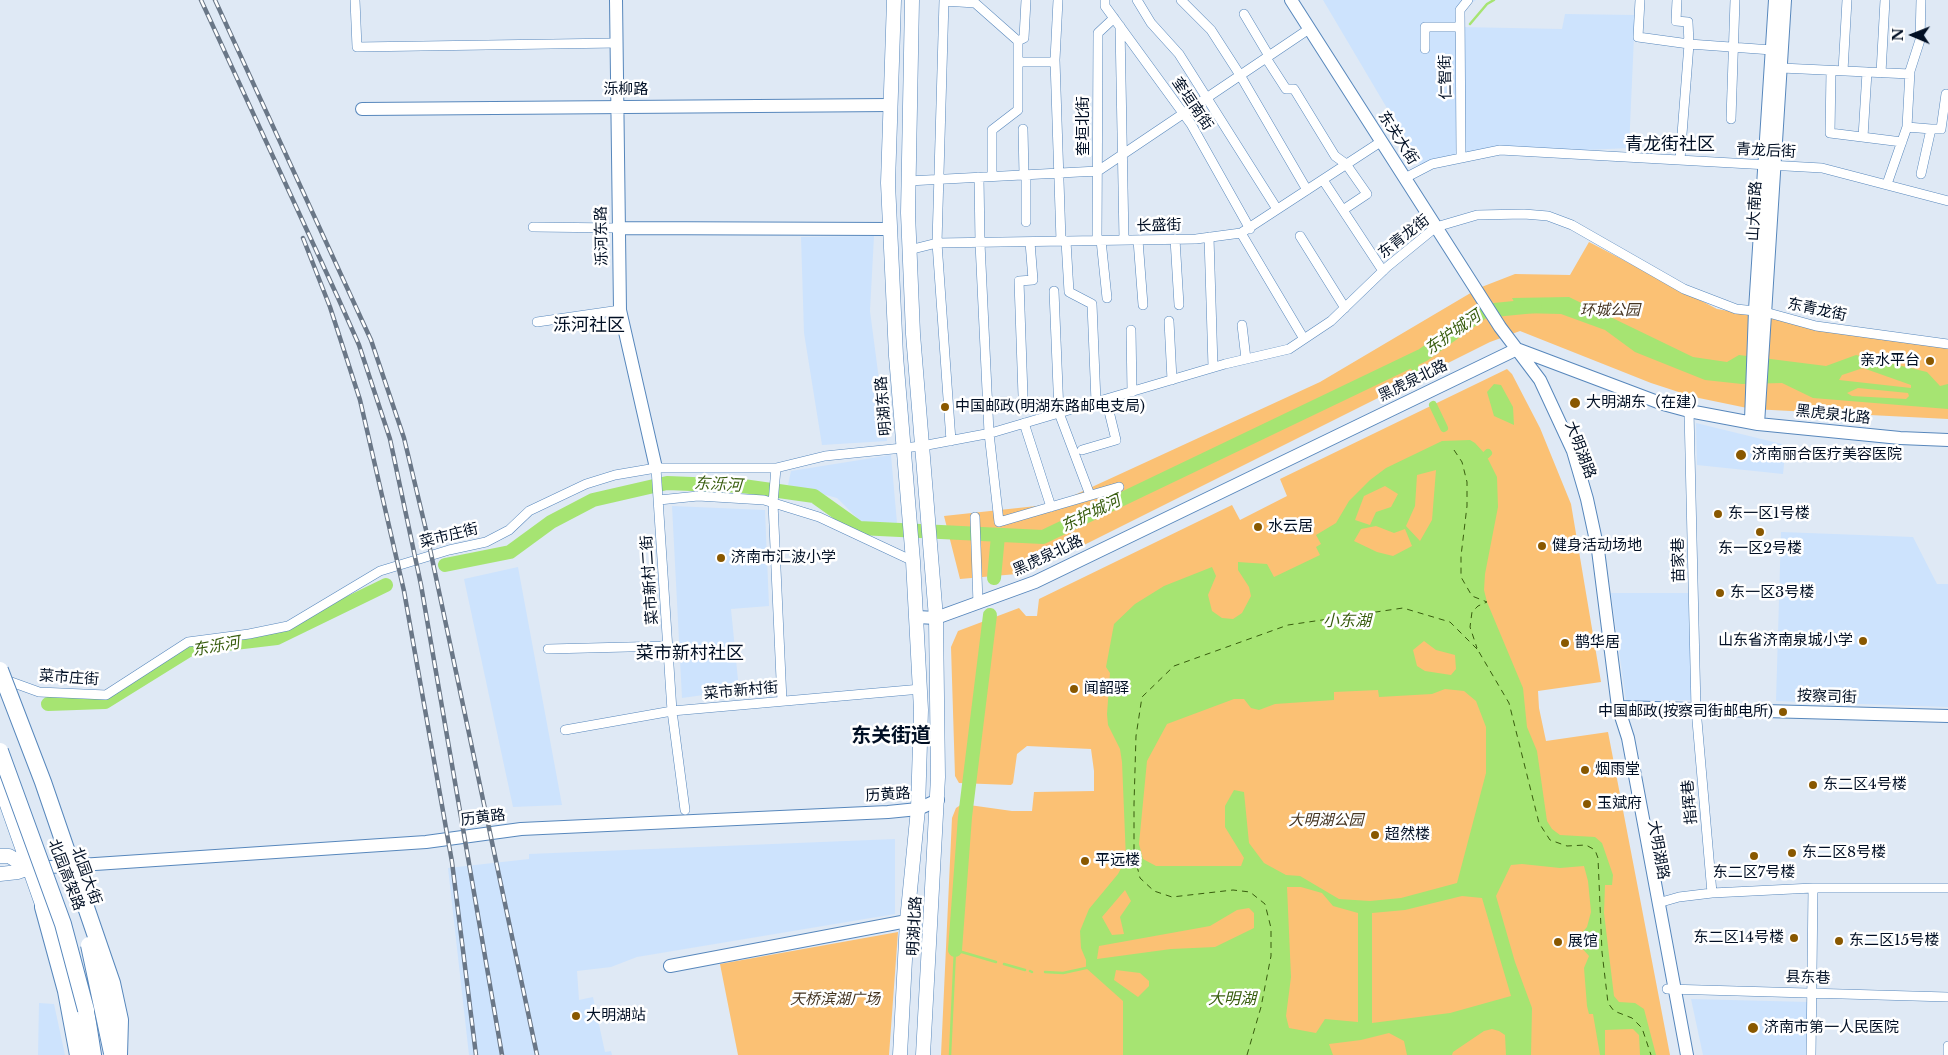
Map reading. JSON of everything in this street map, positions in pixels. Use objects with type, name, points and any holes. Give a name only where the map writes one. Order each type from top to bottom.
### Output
[{"type":"highway","points":[[0,670],[42,782],[112,983],[126,1055]]},
{"type":"highway","name":"北园高架路","points":[[0,701],[84,925],[115,1055]]},
{"type":"highway","name":"北园高架路","points":[[0,751],[63,924],[78,974],[93,1055]]},
{"type":"highway","points":[[44,907],[66,991],[78,1055]]},
{"type":"highway","points":[[84,925],[112,983]]},
{"type":"highway","points":[[115,1055],[120,1020]]},
{"type":"main road","name":"泺河东路","points":[[616,0],[620,310],[656,468]]},
{"type":"main road","name":"明湖东路","points":[[894,0],[888,183],[896,356],[913,560],[921,689],[918,809]]},
{"type":"main road","points":[[912,0],[908,181],[909,250],[925,501],[936,618],[938,800]]},
{"type":"main road","name":"东关大街","points":[[1291,0],[1478,294],[1517,349]]},
{"type":"main road","name":"山大南路","points":[[1754,423],[1769,165],[1775,0]]},
{"type":"main road","name":"山大南路","points":[[1769,165],[1781,68],[1785,0]]},
{"type":"main road","name":"泺柳路","points":[[362,109],[890,105]]},
{"type":"main road","points":[[618,228],[890,228]]},
{"type":"main road","name":"黑虎泉北路","points":[[917,618],[936,618],[1035,582],[1517,349],[1663,404],[1689,410],[1754,423],[1900,438],[1948,440]]},
{"type":"main road","name":"大明湖路","points":[[1517,349],[1520,360],[1566,454],[1580,497],[1617,708],[1671,989],[1687,1055]]},
{"type":"main road","name":"北园大街","points":[[0,686],[49,816],[64,868],[84,916],[110,1013],[115,1055]]},
{"type":"main road","name":"大明湖路","points":[[1617,708],[1628,738],[1658,903],[1680,1055]]},
{"type":"main road","name":"按察司街","points":[[1617,708],[1948,716]]},
{"type":"main road","points":[[0,784],[29,868],[44,907],[51,919],[72,985],[86,1055]]},
{"type":"main road","name":"历黄路","points":[[0,874],[18,872],[29,868],[64,868],[426,842],[521,829],[868,814],[918,809],[938,800]]},
{"type":"main road","name":"明湖北路","points":[[923,1055],[938,800]]},
{"type":"main road","name":"明湖北路","points":[[900,1055],[907,921],[918,809]]},
{"type":"main road","name":"历黄路","points":[[0,856],[9,856],[29,868]]},
{"type":"main road","points":[[670,966],[907,921]]},
{"type":"street","points":[[355,0],[357,47],[617,43]]},
{"type":"street","points":[[951,441],[937,243],[944,0],[977,1],[1018,41],[1018,110],[992,130],[992,176]]},
{"type":"street","points":[[1018,41],[1024,38],[1026,0]]},
{"type":"street","points":[[1058,0],[1055,62],[1058,173],[1064,241],[1069,292],[1092,304],[1096,402]]},
{"type":"street","name":"奎垣南街","points":[[1105,0],[1106,6],[1114,18],[1183,113],[1250,228]]},
{"type":"street","points":[[1137,0],[1151,23],[1179,54],[1278,210]]},
{"type":"street","points":[[1181,0],[1211,30],[1240,75],[1307,190]]},
{"type":"street","name":"仁智街","points":[[1461,156],[1459,27],[1460,5],[1468,0]]},
{"type":"street","points":[[1640,0],[1638,37],[1690,44],[1772,50]]},
{"type":"street","points":[[1677,0],[1676,22],[1688,22],[1690,44],[1680,160]]},
{"type":"street","points":[[1731,119],[1736,0]]},
{"type":"street","points":[[1843,71],[1847,0]]},
{"type":"street","points":[[1881,73],[1885,0]]},
{"type":"street","points":[[1887,184],[1907,127],[1910,74],[1920,40],[1921,0]]},
{"type":"street","points":[[1244,14],[1286,89],[1294,89],[1335,156],[1346,164],[1367,194],[1342,210]]},
{"type":"street","name":"奎垣北街","points":[[1108,298],[1099,240],[1098,33],[1114,18]]},
{"type":"street","points":[[1120,26],[1124,240]]},
{"type":"street","points":[[1425,49],[1425,27],[1459,27]]},
{"type":"street","points":[[908,181],[1098,171],[1309,29]]},
{"type":"street","points":[[1018,62],[1055,62]]},
{"type":"street","points":[[1781,68],[1910,74]]},
{"type":"street","points":[[1831,71],[1830,133],[1902,142]]},
{"type":"street","points":[[1863,137],[1867,72]]},
{"type":"street","points":[[1907,127],[1941,130],[1946,94]]},
{"type":"street","points":[[1023,129],[1026,222]]},
{"type":"street","points":[[1921,174],[1931,129]]},
{"type":"street","name":"长盛街","points":[[909,250],[937,243],[1175,239],[1241,233],[1382,141]]},
{"type":"street","name":"青龙后街","points":[[1405,178],[1432,164],[1461,156],[1500,150],[1822,168],[1948,201]]},
{"type":"street","points":[[979,177],[980,243],[989,433],[999,522],[1119,487]]},
{"type":"street","points":[[1322,180],[1383,271]]},
{"type":"street","name":"东青龙街","points":[[922,446],[989,433],[1213,367],[1289,349],[1331,321],[1383,271],[1436,227],[1477,215],[1524,214],[1548,216],[1572,225],[1684,290],[1719,304],[1816,326],[1948,344]]},
{"type":"street","points":[[533,227],[618,228]]},
{"type":"street","points":[[1241,233],[1304,339]]},
{"type":"street","points":[[1300,236],[1345,308]]},
{"type":"street","points":[[1209,237],[1213,367]]},
{"type":"street","points":[[1175,239],[1179,305]]},
{"type":"street","points":[[1138,240],[1143,305]]},
{"type":"street","points":[[1023,396],[1019,282],[1033,280],[1030,242]]},
{"type":"street","points":[[1054,291],[1059,413],[1090,495]]},
{"type":"street","points":[[536,322],[620,310]]},
{"type":"street","points":[[1169,321],[1172,380]]},
{"type":"street","points":[[1242,325],[1246,359]]},
{"type":"street","points":[[1131,330],[1132,392]]},
{"type":"street","points":[[1082,450],[1116,440],[1106,399]]},
{"type":"street","name":"苗家巷","points":[[1689,410],[1696,709]]},
{"type":"street","points":[[1024,423],[1051,507]]},
{"type":"street","name":"菜市庄街","points":[[0,678],[39,692],[106,694],[188,642],[249,634],[288,626],[380,571],[449,550],[486,542],[508,530],[529,511],[586,484],[615,475],[656,468],[775,472],[825,456],[922,446]]},
{"type":"street","name":"菜市新村二街","points":[[656,468],[672,711],[685,810]]},
{"type":"street","points":[[775,472],[773,501],[782,701]]},
{"type":"street","points":[[658,496],[698,496],[773,501],[820,517],[913,560]]},
{"type":"street","points":[[975,517],[978,604]]},
{"type":"street","points":[[548,649],[668,646]]},
{"type":"street","name":"菜市新村街","points":[[565,730],[672,711],[921,689]]},
{"type":"street","name":"指挥巷","points":[[1696,709],[1712,893]]},
{"type":"street","points":[[1658,903],[1679,897],[1712,893],[1813,888],[1948,888]]},
{"type":"street","points":[[1812,1055],[1813,888]]},
{"type":"street","name":"县东巷","points":[[1671,989],[1948,997]]},
{"type":"street","points":[[1948,1046],[1948,1055]]},
{"type":"shaded area","points":[[1323,0],[1476,0],[1460,10],[1460,27],[1562,29],[1565,14],[1635,15],[1629,148],[1461,156],[1423,169]]},
{"type":"shaded area","points":[[874,236],[870,311],[887,441],[822,445],[804,333],[801,237]]},
{"type":"shaded area","name":"济南丽合医疗美容医院","points":[[1696,423],[1786,445],[1783,474],[1697,465]]},
{"type":"shaded area","points":[[891,455],[897,523],[861,522],[837,498],[788,485],[791,471]]},
{"type":"shaded area","name":"济南市汇波小学","points":[[672,506],[765,510],[769,606],[731,609],[739,690],[682,698]]},
{"type":"shaded area","name":"山东省济南泉城小学","points":[[1781,532],[1913,537],[1937,584],[1948,584],[1948,707],[1776,701]]},
{"type":"shaded area","points":[[518,567],[562,805],[513,807],[464,579]]},
{"type":"shaded area","points":[[1611,593],[1688,593],[1692,700],[1626,701]]},
{"type":"shaded area","points":[[895,839],[895,914],[637,957],[611,967],[577,971],[579,1000],[593,997],[605,1052],[611,1051],[612,1055],[469,1055],[448,868],[529,859],[529,854]]},
{"type":"shaded area","name":"济南市第一人民医院","points":[[1691,999],[1809,1002],[1809,1055],[1703,1055]]},
{"type":"shaded area","points":[[39,1003],[54,1004],[65,1055],[38,1055]]},
{"type":"green space","name":"环城公园","points":[[1589,242],[1717,309],[1856,333],[1948,342],[1948,419],[1752,409],[1694,397],[1651,383],[1520,331],[1490,342],[1028,573],[960,579],[944,516],[1055,504],[1320,382],[1479,288],[1515,274],[1570,275]]},
{"type":"green space","name":"大明湖公园","points":[[1507,369],[1512,374],[1540,428],[1571,504],[1601,682],[1538,691],[1539,708],[1546,741],[1608,732],[1670,1055],[941,1055],[952,818],[956,808],[962,804],[1012,811],[1032,811],[1034,792],[1094,791],[1091,749],[1027,746],[1017,754],[1013,783],[1011,785],[959,783],[955,776],[951,647],[958,631],[1019,608],[1026,616],[1037,616],[1039,599],[1232,505],[1240,520],[1287,496],[1280,479]]},
{"type":"green space","name":"天桥滨湖广场","points":[[898,932],[889,1055],[738,1055],[720,964]]},
{"type":"water","points":[[1569,297],[1693,357],[1727,362],[1739,355],[1826,366],[1856,355],[1927,372],[1940,386],[1948,384],[1948,409],[1813,398],[1782,383],[1742,384],[1705,380],[1635,352],[1605,330],[1561,314],[1520,313],[1512,298]],"holes":[[[1863,368],[1911,385],[1911,388],[1839,380],[1842,375]],[[1858,388],[1908,393],[1909,396],[1906,399],[1852,396],[1847,393]]]},
{"type":"water","points":[[1494,384],[1501,385],[1513,407],[1514,425],[1494,416],[1487,392]]},
{"type":"water","points":[[1470,440],[1475,443],[1486,455],[1497,477],[1498,507],[1485,574],[1484,590],[1487,602],[1523,688],[1527,727],[1537,751],[1547,821],[1552,829],[1560,835],[1595,837],[1602,843],[1613,875],[1612,885],[1605,885],[1604,913],[1614,996],[1619,1002],[1635,1003],[1644,1009],[1656,1055],[1640,1055],[1639,1035],[1633,1029],[1605,1030],[1605,1055],[1600,1055],[1593,1014],[1589,1014],[1587,1006],[1584,968],[1589,956],[1581,947],[1581,934],[1587,927],[1591,912],[1588,881],[1584,866],[1560,868],[1522,864],[1511,865],[1496,896],[1515,962],[1532,1008],[1531,1055],[1506,1055],[1505,1035],[1492,1029],[1484,1031],[1453,1052],[1452,1055],[1407,1055],[1404,1041],[1389,1033],[1361,1040],[1329,1044],[1333,1055],[1123,1055],[1123,1001],[1086,968],[1086,960],[1081,948],[1080,931],[1089,909],[1118,874],[1126,859],[1122,762],[1120,749],[1108,725],[1107,714],[1110,673],[1106,667],[1114,624],[1135,604],[1164,586],[1212,567],[1216,576],[1208,595],[1212,611],[1222,618],[1233,619],[1242,613],[1251,596],[1249,587],[1238,570],[1238,562],[1267,564],[1274,577],[1320,555],[1316,547],[1321,544],[1316,535],[1336,523],[1349,501],[1370,480],[1386,468],[1442,441]],"holes":[[[1436,470],[1432,520],[1420,541],[1406,526],[1415,506],[1417,475]],[[1385,486],[1398,494],[1391,507],[1376,512],[1370,525],[1355,520],[1364,496]],[[1376,526],[1394,533],[1405,529],[1412,546],[1393,556],[1377,552],[1354,541],[1361,529]],[[1424,641],[1436,650],[1455,655],[1456,669],[1451,675],[1425,671],[1417,666],[1413,650]],[[1445,689],[1464,691],[1476,701],[1486,727],[1486,773],[1457,883],[1401,898],[1370,901],[1339,899],[1300,876],[1286,875],[1264,863],[1249,843],[1244,792],[1234,790],[1225,806],[1225,827],[1244,858],[1241,866],[1156,866],[1143,859],[1139,844],[1147,761],[1167,724],[1234,699],[1244,699],[1251,708],[1259,710],[1275,704],[1334,700],[1334,692],[1378,690],[1379,697],[1432,694]],[[1287,887],[1301,887],[1322,893],[1333,906],[1358,913],[1358,1022],[1325,1019],[1316,1033],[1289,1028],[1286,1016],[1291,977]],[[1125,890],[1131,901],[1120,917],[1124,934],[1112,935],[1102,917]],[[1462,896],[1482,898],[1511,996],[1450,1013],[1372,1023],[1372,913],[1405,910]],[[1249,908],[1254,913],[1254,928],[1215,947],[1171,949],[1097,959],[1099,946],[1210,926],[1237,910]],[[1116,970],[1140,973],[1149,981],[1149,986],[1138,997],[1114,980]]]},
{"type":"waterway","points":[[1470,24],[1487,4],[1494,0]]},
{"type":"waterway","name":"东护城河","points":[[445,565],[510,552],[551,522],[593,500],[667,483],[743,486],[814,496],[859,528],[1043,537],[1423,355],[1484,311],[1535,306]]},
{"type":"waterway","points":[[1412,360],[1420,380]]},
{"type":"waterway","points":[[1433,405],[1444,428]]},
{"type":"waterway","points":[[994,578],[998,536]]},
{"type":"waterway","name":"东泺河","points":[[48,704],[105,702],[192,648],[277,638],[386,585]]},
{"type":"waterway","points":[[955,950],[965,817],[990,615]]},
{"type":"waterway","points":[[950,1055],[955,950],[996,962]]},
{"type":"waterway","points":[[1004,964],[1025,970]]},
{"type":"waterway","points":[[1045,972],[1063,973],[1086,968]]},
{"type":"ferry route","points":[[1454,450],[1462,462],[1467,482],[1467,506],[1461,556],[1461,577],[1472,596],[1487,602],[1478,606],[1472,612],[1470,627],[1477,648]]},
{"type":"ferry route","points":[[1247,1055],[1261,1007],[1271,956],[1271,928],[1265,904],[1250,892],[1233,890],[1172,897],[1154,891],[1140,878],[1134,854],[1134,804],[1136,736],[1142,697],[1174,666],[1288,625],[1403,608],[1450,622],[1478,650]]},
{"type":"ferry route","points":[[1479,652],[1509,703],[1539,823],[1550,840],[1567,846],[1586,845],[1595,850],[1598,858],[1602,952],[1608,1003],[1614,1011],[1632,1018],[1642,1028],[1651,1055]]},
{"type":"railway","points":[[201,0],[359,345],[390,439],[421,585],[502,1055]]},
{"type":"railway","points":[[215,0],[371,340],[404,438],[426,530],[537,1055]]},
{"type":"railway","points":[[303,238],[330,307],[360,400],[404,591],[452,862],[476,1055]]},
{"type":"place","name":"亲水平台","points":[[1930,361]]},
{"type":"place","name":"大明湖东（在建）","points":[[1575,403]]},
{"type":"place","name":"中国邮政(明湖东路邮电支局)","points":[[945,407]]},
{"type":"place","name":"济南丽合医疗美容医院","points":[[1741,455]]},
{"type":"place","name":"东一区1号楼","points":[[1718,514]]},
{"type":"place","name":"水云居","points":[[1258,527]]},
{"type":"place","name":"东一区2号楼","points":[[1760,532]]},
{"type":"place","name":"健身活动场地","points":[[1542,546]]},
{"type":"place","name":"济南市汇波小学","points":[[721,558]]},
{"type":"place","name":"东一区3号楼","points":[[1720,593]]},
{"type":"place","name":"山东省济南泉城小学","points":[[1863,641]]},
{"type":"place","name":"鹊华居","points":[[1565,643]]},
{"type":"place","name":"闻韶驿","points":[[1074,689]]},
{"type":"place","name":"中国邮政(按察司街邮电所)","points":[[1783,712]]},
{"type":"place","name":"烟雨堂","points":[[1585,770]]},
{"type":"place","name":"东二区4号楼","points":[[1813,785]]},
{"type":"place","name":"玉斌府","points":[[1587,804]]},
{"type":"place","name":"超然楼","points":[[1375,835]]},
{"type":"place","name":"东二区8号楼","points":[[1792,853]]},
{"type":"place","name":"东二区7号楼","points":[[1754,856]]},
{"type":"place","name":"平远楼","points":[[1085,861]]},
{"type":"place","name":"东二区14号楼","points":[[1794,938]]},
{"type":"place","name":"东二区15号楼","points":[[1839,941]]},
{"type":"place","name":"展馆","points":[[1558,942]]},
{"type":"place","name":"大明湖站","points":[[576,1016]]},
{"type":"place","name":"济南市第一人民医院","points":[[1753,1028]]},
{"type":"district","name":"青龙街社区","points":[[1670,145]]},
{"type":"district","name":"泺河社区","points":[[589,326]]},
{"type":"district","name":"菜市新村社区","points":[[690,654]]},
{"type":"district","name":"东关街道","points":[[891,736]]},
{"type":"water label","name":"小东湖","points":[[1347,621]]},
{"type":"water label","name":"大明湖","points":[[1232,999]]}]
